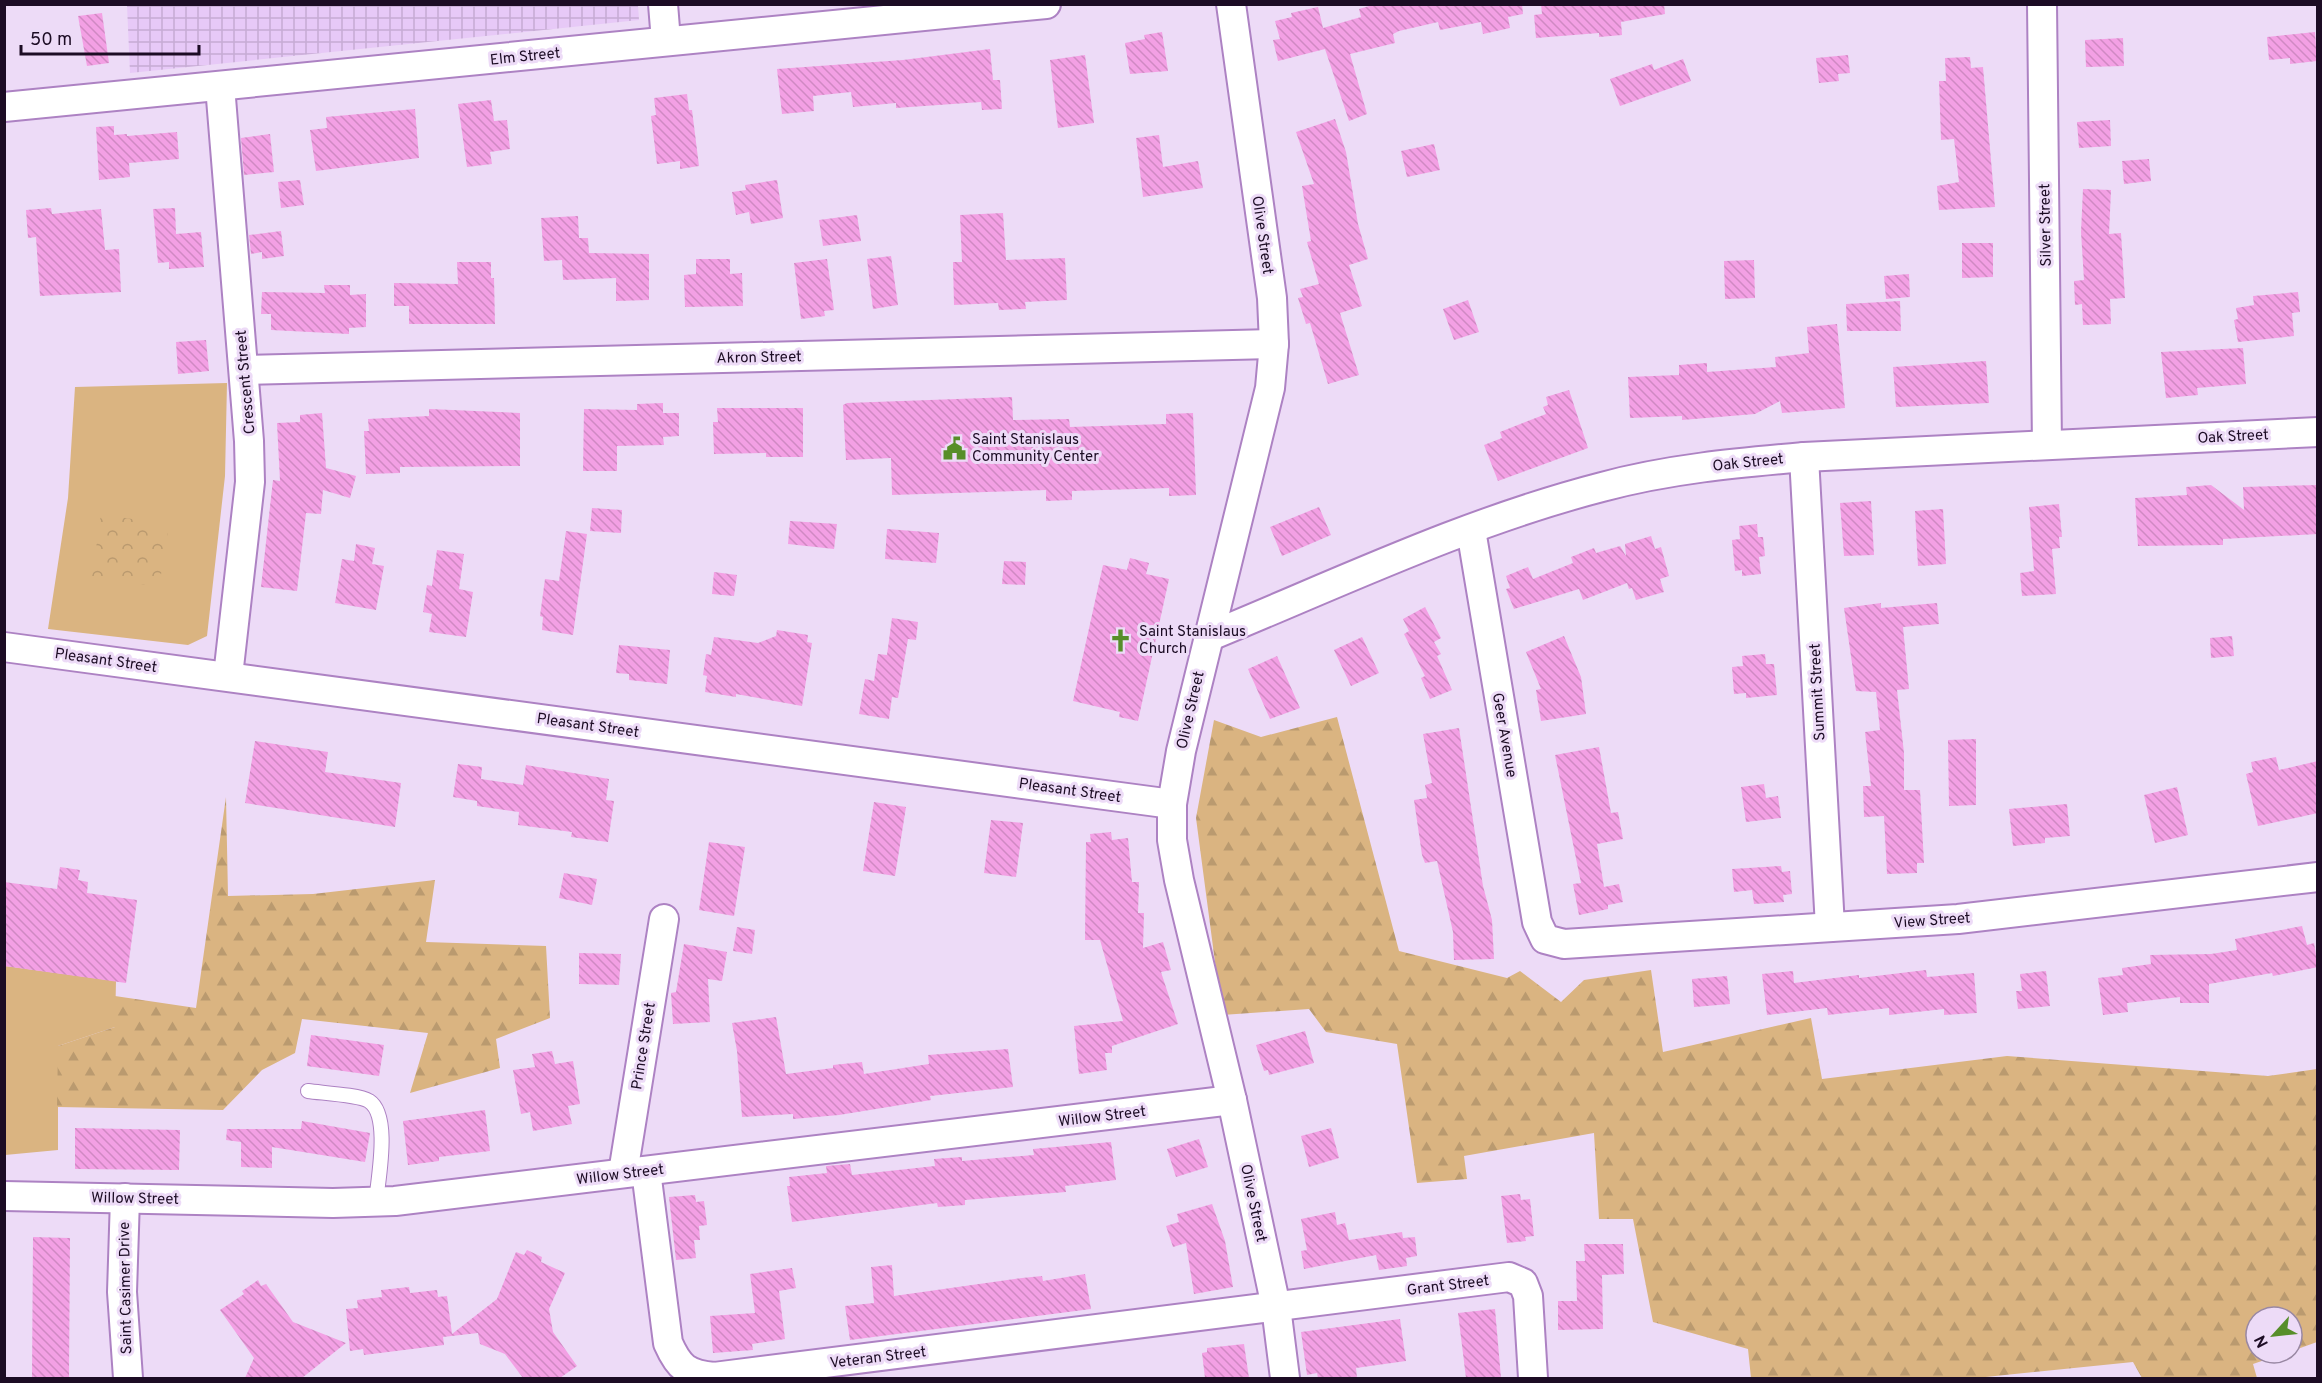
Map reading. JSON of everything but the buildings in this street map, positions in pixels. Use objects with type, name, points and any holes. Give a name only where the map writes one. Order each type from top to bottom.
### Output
[{"type":"street","points":[[663,4],[666,42]]},
{"type":"street","name":"Elm Street","points":[[4,107],[1046,4]]},
{"type":"street","name":"Olive Street","points":[[1231,4],[1272,298],[1274,344],[1270,388],[1181,751],[1172,804],[1172,840],[1179,880],[1232,1100],[1276,1307],[1285,1378]]},
{"type":"street","name":"Silver Street","points":[[2042,4],[2048,446]]},
{"type":"street","name":"Crescent Street","points":[[220,86],[244,370],[250,482],[228,676]]},
{"type":"street","name":"Akron Street","points":[[244,370],[1274,344]]},
{"type":"street","name":"Oak Street","points":[[1208,637],[1471,530],[1541,504],[1603,486],[1730,463],[1804,457],[2318,432]]},
{"type":"street","name":"Summit Street","points":[[1804,457],[1830,927]]},
{"type":"street","name":"Geer Avenue","points":[[1471,530],[1536,922],[1545,939]]},
{"type":"street","name":"Pleasant Street","points":[[4,647],[1172,804]]},
{"type":"street","name":"View Street","points":[[1545,939],[1564,944],[2033,911],[2318,877]]},
{"type":"street","name":"Prince Street","points":[[634,1172],[664,919]]},
{"type":"street","name":"Willow Street","points":[[4,1196],[376,1202],[1232,1100]]},
{"type":"street","name":"Veteran Street","points":[[634,1172],[668,1343],[676,1361],[693,1374],[714,1377],[1276,1307]]},
{"type":"street","name":"Saint Casimer Drive","points":[[124,1198],[122,1293],[128,1378]]},
{"type":"street","name":"Grant Street","points":[[1276,1307],[1509,1276],[1523,1283],[1528,1296],[1533,1378]]},
{"type":"lane","points":[[309,1091],[369,1101],[378,1111],[382,1133],[376,1202]]},
{"type":"shaded area","points":[[127,5],[638,5],[639,20],[130,73]]},
{"type":"green space","points":[[227,383],[225,476],[207,636],[188,645],[48,629],[68,498],[75,387]]},
{"type":"green space","points":[[101,514],[169,525],[159,587],[92,576]]},
{"type":"green space","points":[[1337,717],[1399,951],[1507,978],[1520,971],[1561,1002],[1584,980],[1651,970],[1663,1052],[1811,1018],[1822,1079],[2007,1056],[2268,1076],[2317,1069],[2317,1342],[2304,1347],[2304,1305],[2244,1305],[2244,1365],[2253,1365],[2257,1378],[2142,1378],[2133,1362],[1976,1378],[1751,1378],[1748,1349],[1653,1322],[1633,1219],[1599,1219],[1594,1133],[1464,1156],[1467,1179],[1417,1183],[1397,1044],[1326,1032],[1309,1009],[1222,1015],[1196,818],[1214,720],[1261,737]]},
{"type":"green space","points":[[226,797],[228,896],[313,894],[435,880],[426,942],[546,946],[550,1018],[496,1039],[500,1068],[410,1093],[428,1033],[302,1019],[295,1053],[262,1070],[223,1110],[57,1107],[58,1046],[115,1027],[115,996],[196,1008]]},
{"type":"green space","points":[[5,966],[116,981],[115,1027],[58,1046],[58,1150],[5,1155]]},
{"type":"place","name":"Saint Stanislaus Community Center","points":[[954,448]]},
{"type":"place","name":"Saint Stanislaus Church","points":[[1121,640]]}]
